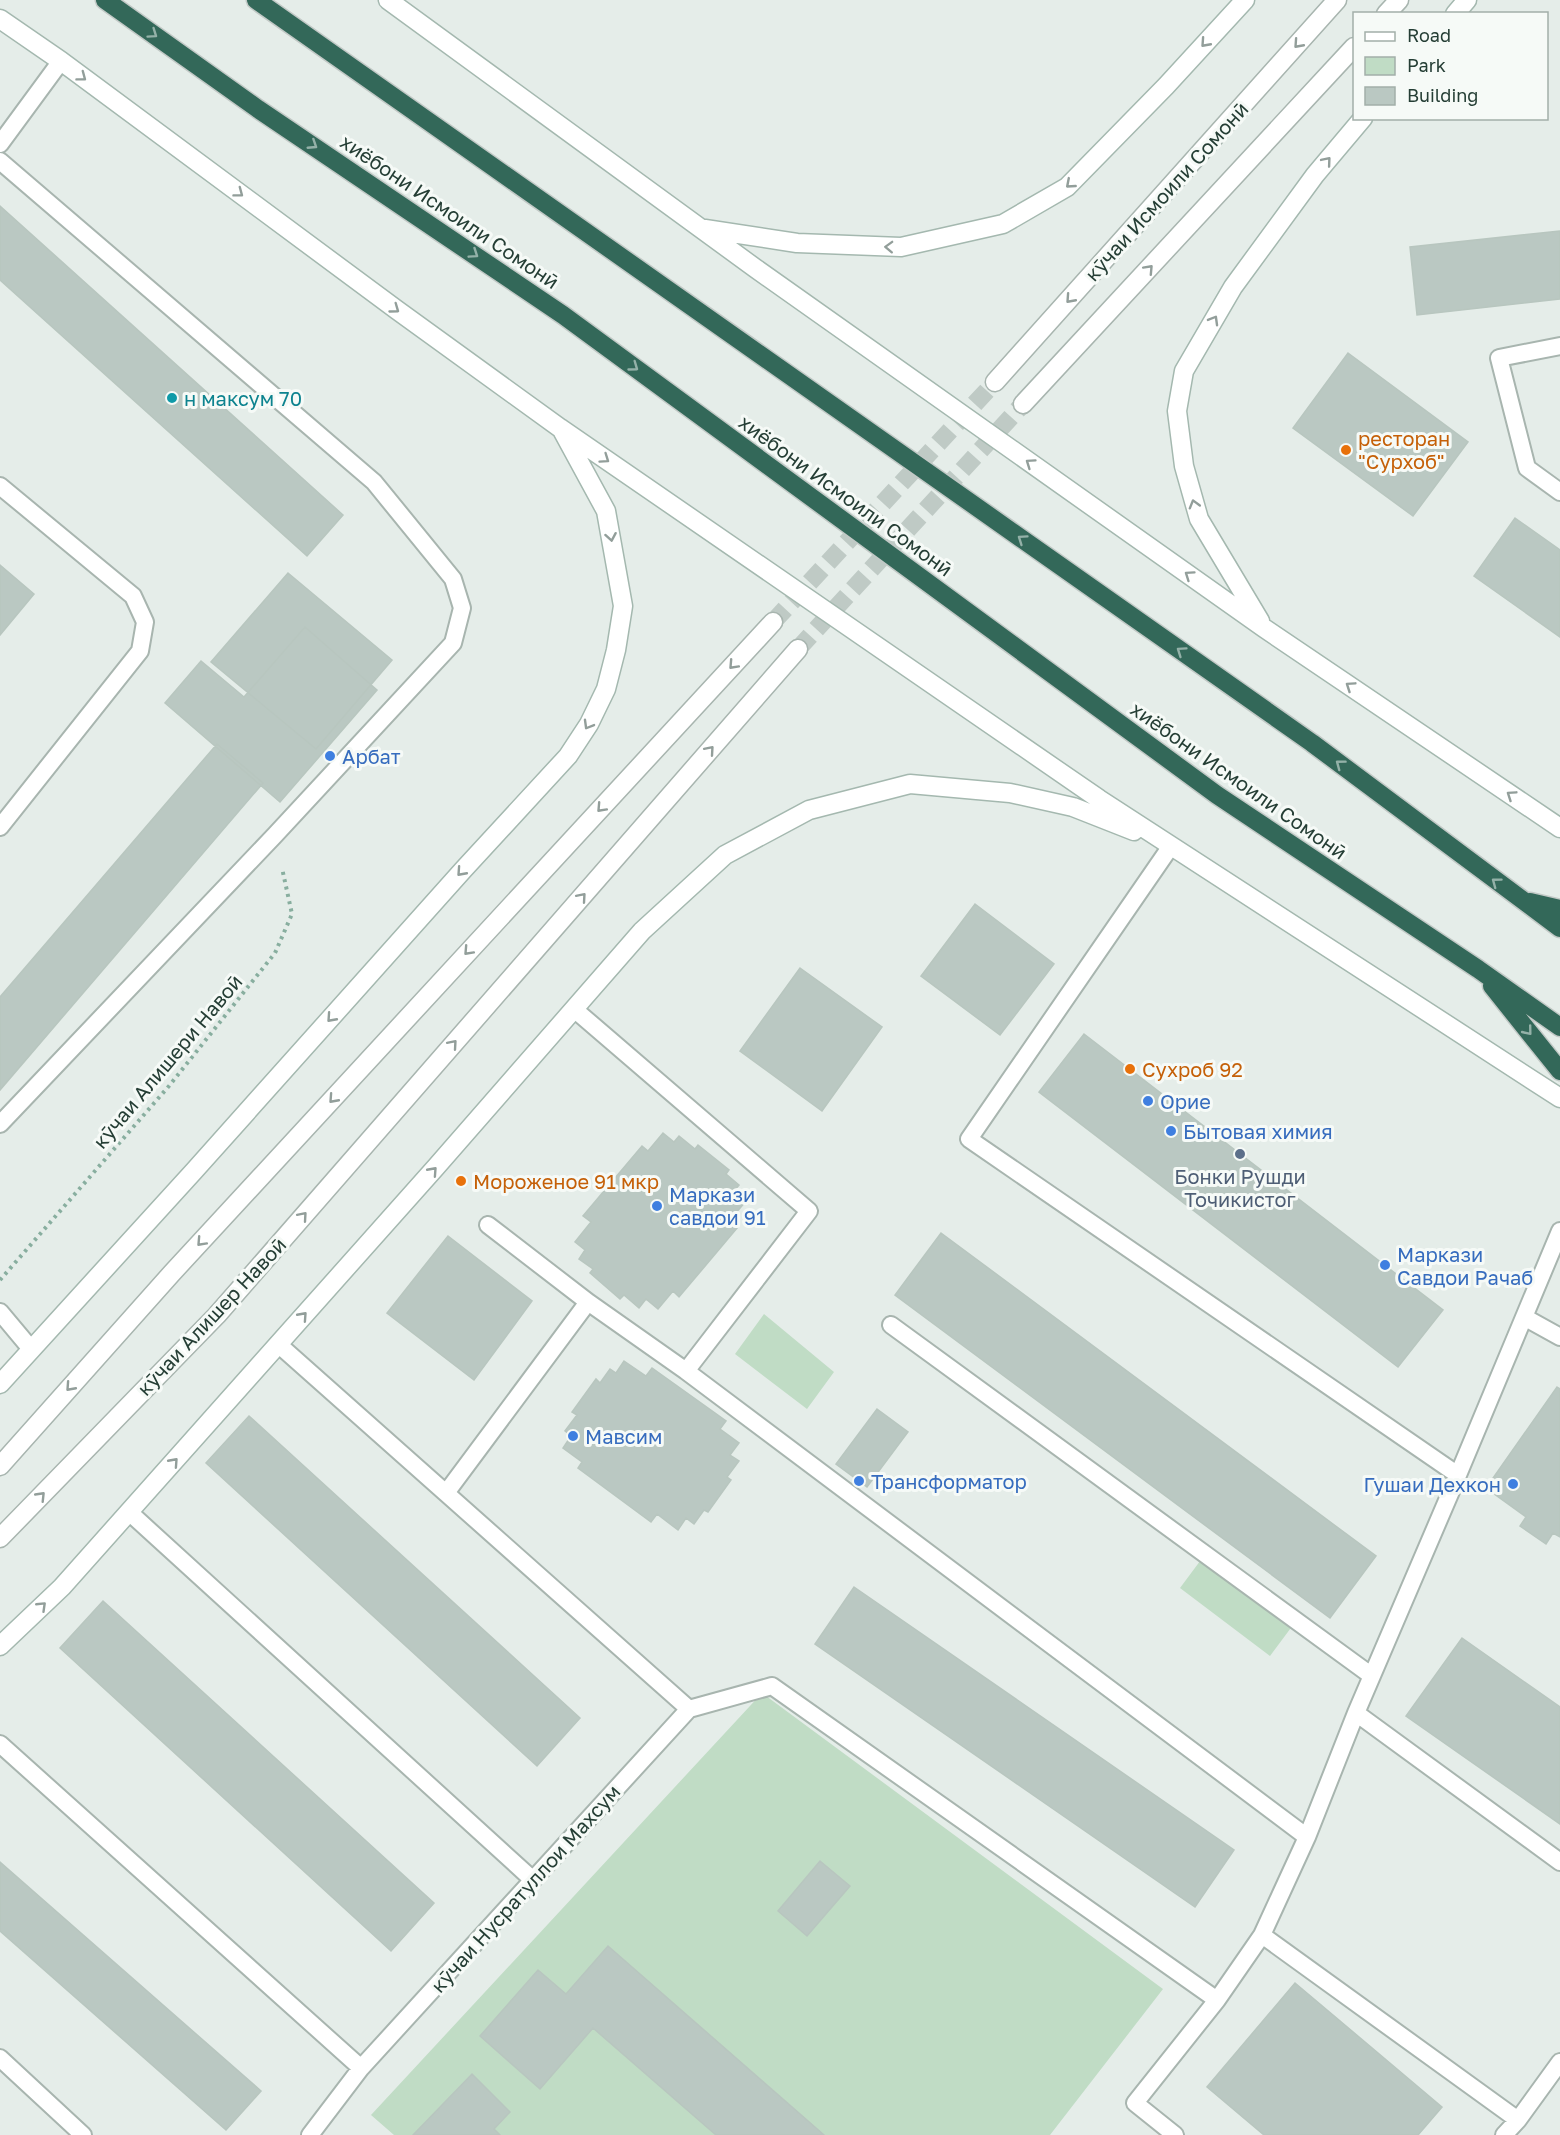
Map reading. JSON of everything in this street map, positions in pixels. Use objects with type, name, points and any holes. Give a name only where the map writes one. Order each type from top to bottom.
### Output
[{"type":"highway","name":"хиёбони Исмоили Сомонӣ","points":[[105,0],[258,109],[563,315],[1217,795],[1478,969],[1560,1027]]},
{"type":"highway","points":[[256,0],[1312,743],[1560,928]]},
{"type":"highway","points":[[1520,900],[1560,909]]},
{"type":"highway","points":[[1478,969],[1560,1071]]},
{"type":"street","points":[[388,0],[702,228],[1264,628],[1560,828]]},
{"type":"street","points":[[702,228],[797,243],[901,247],[1003,224],[1067,188],[1245,0]]},
{"type":"street","name":"кӯчаи Исмоили Сомонӣ","points":[[995,382],[1337,0]]},
{"type":"street","points":[[1388,12],[1398,0]]},
{"type":"street","points":[[1457,12],[1467,0]]},
{"type":"street","points":[[0,19],[61,61],[396,310],[561,428],[1099,799],[1560,1098]]},
{"type":"street","name":"кӯчаи Исмоили Сомонӣ","points":[[1023,404],[1353,48]]},
{"type":"street","points":[[1264,628],[1199,519],[1184,466],[1177,411],[1184,371],[1233,287],[1315,175],[1361,120]]},
{"type":"street","points":[[0,1384],[568,756],[589,724],[606,689],[616,650],[623,606],[606,511],[561,428]]},
{"type":"street","points":[[0,1466],[164,1282],[773,622]]},
{"type":"street","name":"кӯчаи Алишер Навоӣ","points":[[0,1538],[217,1315],[798,649]]},
{"type":"street","points":[[0,1646],[62,1587],[642,931],[725,855],[809,810],[910,784],[1010,793],[1072,807],[1171,846]]},
{"type":"lane","points":[[0,144],[61,61]]},
{"type":"lane","points":[[0,161],[374,482],[453,579],[462,608],[453,643],[275,835],[0,1124]]},
{"type":"lane","points":[[1560,346],[1499,358],[1527,468],[1560,492]]},
{"type":"lane","points":[[0,486],[133,596],[145,622],[140,651],[0,827]]},
{"type":"lane","points":[[1171,846],[969,1139],[1458,1475]]},
{"type":"lane","points":[[574,1009],[809,1212],[686,1371]]},
{"type":"lane","points":[[488,1225],[588,1302],[686,1371],[1307,1837]]},
{"type":"lane","points":[[1175,2135],[1135,2103],[1217,2000],[1262,1935],[1307,1837],[1371,1676],[1560,1231]]},
{"type":"lane","points":[[446,1493],[588,1302]]},
{"type":"lane","points":[[0,1312],[31,1349]]},
{"type":"lane","points":[[1524,1317],[1560,1337]]},
{"type":"lane","points":[[891,1325],[1371,1676]]},
{"type":"lane","points":[[278,1344],[689,1709],[772,1686],[1217,2000]]},
{"type":"lane","points":[[129,1512],[533,1880]]},
{"type":"lane","name":"кӯчаи Нусратуллои Махсум","points":[[310,2135],[361,2068],[689,1709]]},
{"type":"lane","points":[[1356,1713],[1560,1862]]},
{"type":"lane","points":[[0,1744],[361,2068]]},
{"type":"lane","points":[[1262,1935],[1518,2120]]},
{"type":"lane","points":[[0,2058],[83,2135]]},
{"type":"lane","points":[[1504,2135],[1518,2120],[1560,2062]]},
{"type":"path","name":"кӯчаи Алишери Навоӣ","points":[[0,1280],[169,1086],[275,954],[292,914],[275,835]]},
{"type":"green space","points":[[764,1314],[834,1372],[807,1409],[735,1354]]},
{"type":"green space","points":[[1209,1549],[1299,1617],[1270,1656],[1180,1588]]},
{"type":"green space","points":[[762,1693],[1163,1989],[1050,2135],[394,2135],[371,2115]]},
{"type":"building","name":"н максум 70","points":[[0,206],[343,515],[307,556],[0,280]]},
{"type":"building","points":[[1560,231],[1560,299],[1417,315],[1410,247]]},
{"type":"building","points":[[1348,353],[1468,442],[1413,516],[1293,428]]},
{"type":"building","points":[[1515,518],[1560,550],[1560,637],[1474,576]]},
{"type":"building","points":[[0,565],[34,594],[0,635]]},
{"type":"building","points":[[288,573],[392,660],[316,749],[211,662]]},
{"type":"building","points":[[305,627],[377,690],[280,802],[165,703],[201,661],[244,697]]},
{"type":"building","points":[[217,744],[263,783],[0,1090],[0,997]]},
{"type":"building","points":[[975,904],[1054,964],[1000,1035],[921,976]]},
{"type":"building","points":[[800,968],[882,1027],[822,1111],[740,1051]]},
{"type":"building","points":[[1084,1034],[1443,1310],[1398,1367],[1039,1092]]},
{"type":"building","points":[[663,1133],[674,1142],[679,1136],[695,1149],[698,1145],[729,1170],[726,1174],[739,1185],[734,1191],[746,1201],[729,1221],[738,1227],[679,1297],[673,1291],[658,1309],[646,1299],[639,1308],[624,1295],[620,1299],[590,1273],[593,1269],[579,1259],[585,1250],[575,1242],[591,1222],[583,1216],[642,1146],[648,1151]]},
{"type":"building","points":[[941,1233],[1376,1556],[1330,1618],[895,1295]]},
{"type":"building","points":[[448,1236],[532,1301],[474,1380],[387,1313]]},
{"type":"building","points":[[624,1361],[646,1376],[652,1368],[726,1421],[720,1429],[739,1443],[730,1455],[739,1461],[727,1477],[731,1480],[708,1512],[704,1510],[694,1524],[686,1518],[678,1530],[657,1514],[651,1522],[578,1468],[582,1462],[563,1448],[571,1436],[565,1431],[577,1415],[572,1412],[596,1379],[600,1383],[610,1369],[616,1373]]},
{"type":"building","points":[[1557,1387],[1560,1389],[1560,1537],[1553,1533],[1546,1544],[1520,1526],[1526,1517],[1486,1488]]},
{"type":"building","points":[[877,1409],[908,1432],[867,1487],[836,1464]]},
{"type":"building","points":[[249,1416],[580,1718],[537,1766],[206,1463]]},
{"type":"building","points":[[854,1587],[1234,1850],[1195,1907],[815,1644]]},
{"type":"building","points":[[103,1601],[434,1903],[391,1951],[60,1648]]},
{"type":"building","points":[[1462,1638],[1560,1707],[1560,1824],[1406,1716]]},
{"type":"building","points":[[820,1861],[850,1886],[807,1936],[778,1911]]},
{"type":"building","points":[[0,1862],[261,2091],[226,2130],[0,1931]]},
{"type":"building","points":[[608,1946],[824,2135],[716,2135],[593,2028],[540,2089],[480,2036],[538,1970],[566,1994]]},
{"type":"building","points":[[1295,1983],[1442,2107],[1418,2135],[1264,2135],[1207,2087]]},
{"type":"building","points":[[472,2074],[510,2112],[494,2129],[500,2135],[413,2135]]},
{"type":"tunnel","points":[[773,622],[995,382]]},
{"type":"tunnel","points":[[798,649],[1023,404]]},
{"type":"place","name":"н максум 70","points":[[172,398]]},
{"type":"place","name":"ресторан \"Сурхоб\"","points":[[1346,450]]},
{"type":"place","name":"Арбат","points":[[330,756]]},
{"type":"place","name":"Сухроб 92","points":[[1130,1069]]},
{"type":"place","name":"Орие","points":[[1148,1101]]},
{"type":"place","name":"Бытовая химия","points":[[1171,1131]]},
{"type":"place","name":"Бонки Рушди Точикистог","points":[[1240,1154]]},
{"type":"place","name":"Мороженое 91 мкр","points":[[461,1181]]},
{"type":"place","name":"Маркази савдои 91","points":[[657,1206]]},
{"type":"place","name":"Маркази Савдои Рачаб","points":[[1385,1265]]},
{"type":"place","name":"Мавсим","points":[[573,1436]]},
{"type":"place","name":"Трансформатор","points":[[859,1481]]},
{"type":"place","name":"Гушаи Дехкон","points":[[1513,1484]]}]
